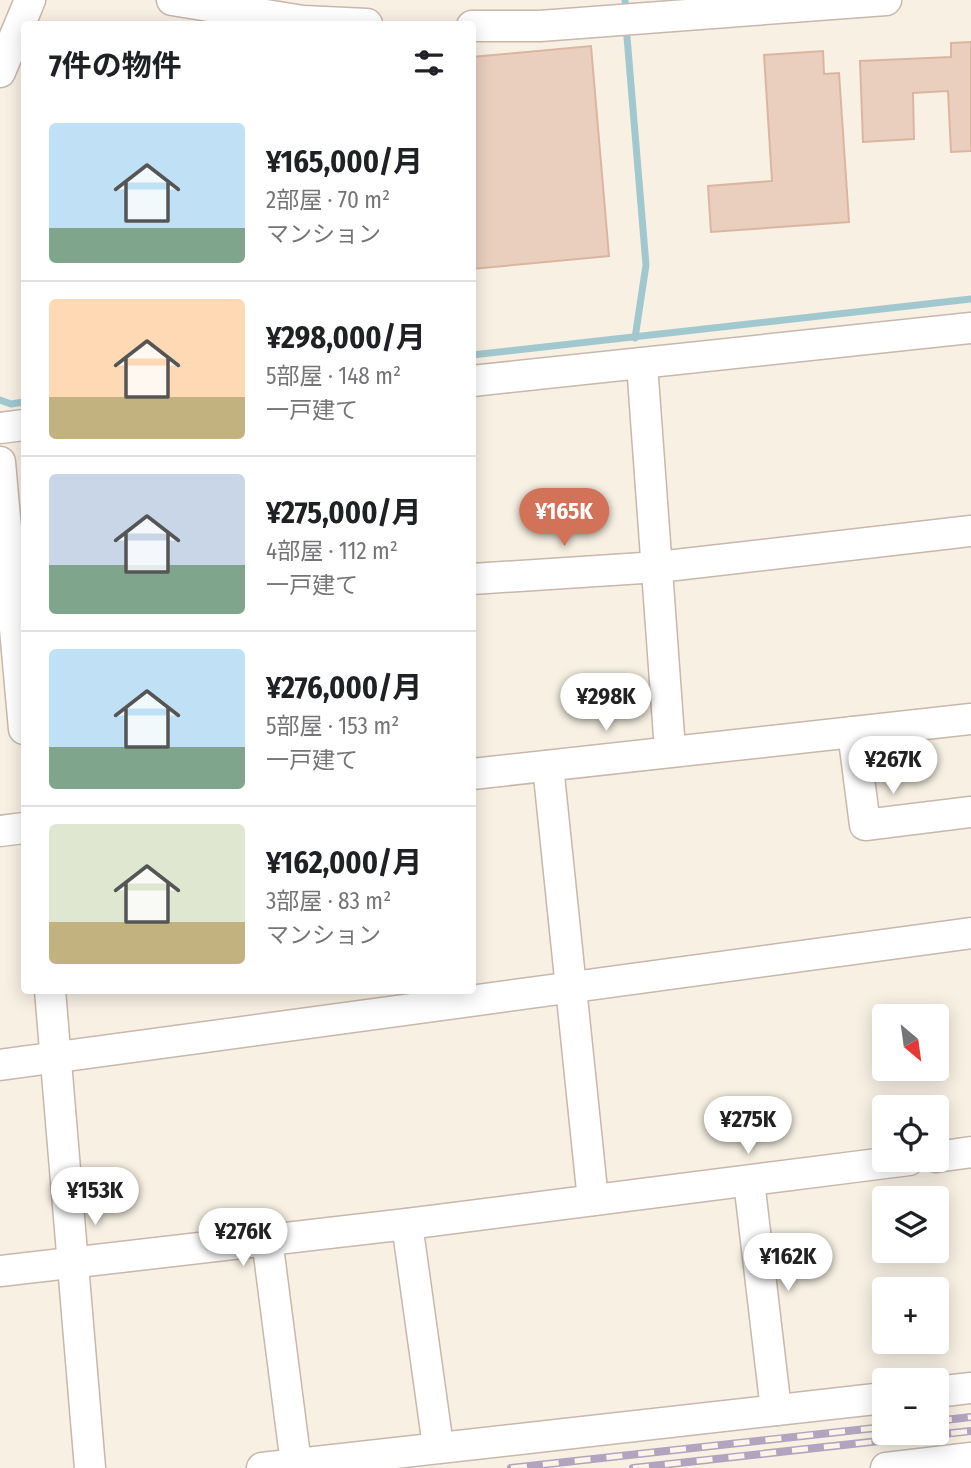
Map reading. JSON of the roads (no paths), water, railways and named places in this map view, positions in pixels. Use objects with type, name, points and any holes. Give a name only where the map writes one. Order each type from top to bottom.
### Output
[{"type":"street","points":[[21,21],[30,0]]},
{"type":"street","points":[[172,0],[303,21]]},
{"type":"street","points":[[476,26],[540,26],[886,0]]},
{"type":"street","points":[[0,72],[21,22]]},
{"type":"street","points":[[476,381],[971,328]]},
{"type":"street","points":[[642,364],[670,750]]},
{"type":"street","points":[[0,428],[21,425]]},
{"type":"street","points":[[0,462],[19,626],[21,667]]},
{"type":"street","points":[[476,579],[658,567],[971,531]]},
{"type":"street","points":[[476,774],[670,750],[971,719]]},
{"type":"street","points":[[853,732],[864,825],[971,812]]},
{"type":"street","points":[[548,766],[593,1200]]},
{"type":"street","points":[[0,831],[21,828]]},
{"type":"street","points":[[0,1065],[971,933]]},
{"type":"street","points":[[50,994],[90,1468]]},
{"type":"street","points":[[949,1155],[971,1152]]},
{"type":"street","points":[[0,1271],[407,1224],[872,1165]]},
{"type":"street","points":[[749,1181],[776,1410]]},
{"type":"street","points":[[407,1224],[438,1446]]},
{"type":"street","points":[[267,1239],[296,1464]]},
{"type":"street","points":[[949,1391],[971,1388]]},
{"type":"street","points":[[262,1468],[438,1446],[872,1399]]},
{"type":"street","points":[[886,1468],[971,1458]]},
{"type":"waterway","points":[[625,0],[626,13]]},
{"type":"waterway","points":[[626,25],[646,265],[635,338]]},
{"type":"waterway","points":[[476,355],[971,299]]},
{"type":"waterway","points":[[0,400],[11,404],[21,402]]},
{"type":"railway","points":[[949,1420],[971,1417]]},
{"type":"railway","points":[[511,1468],[872,1428]]},
{"type":"railway","points":[[633,1468],[971,1431]]}]
